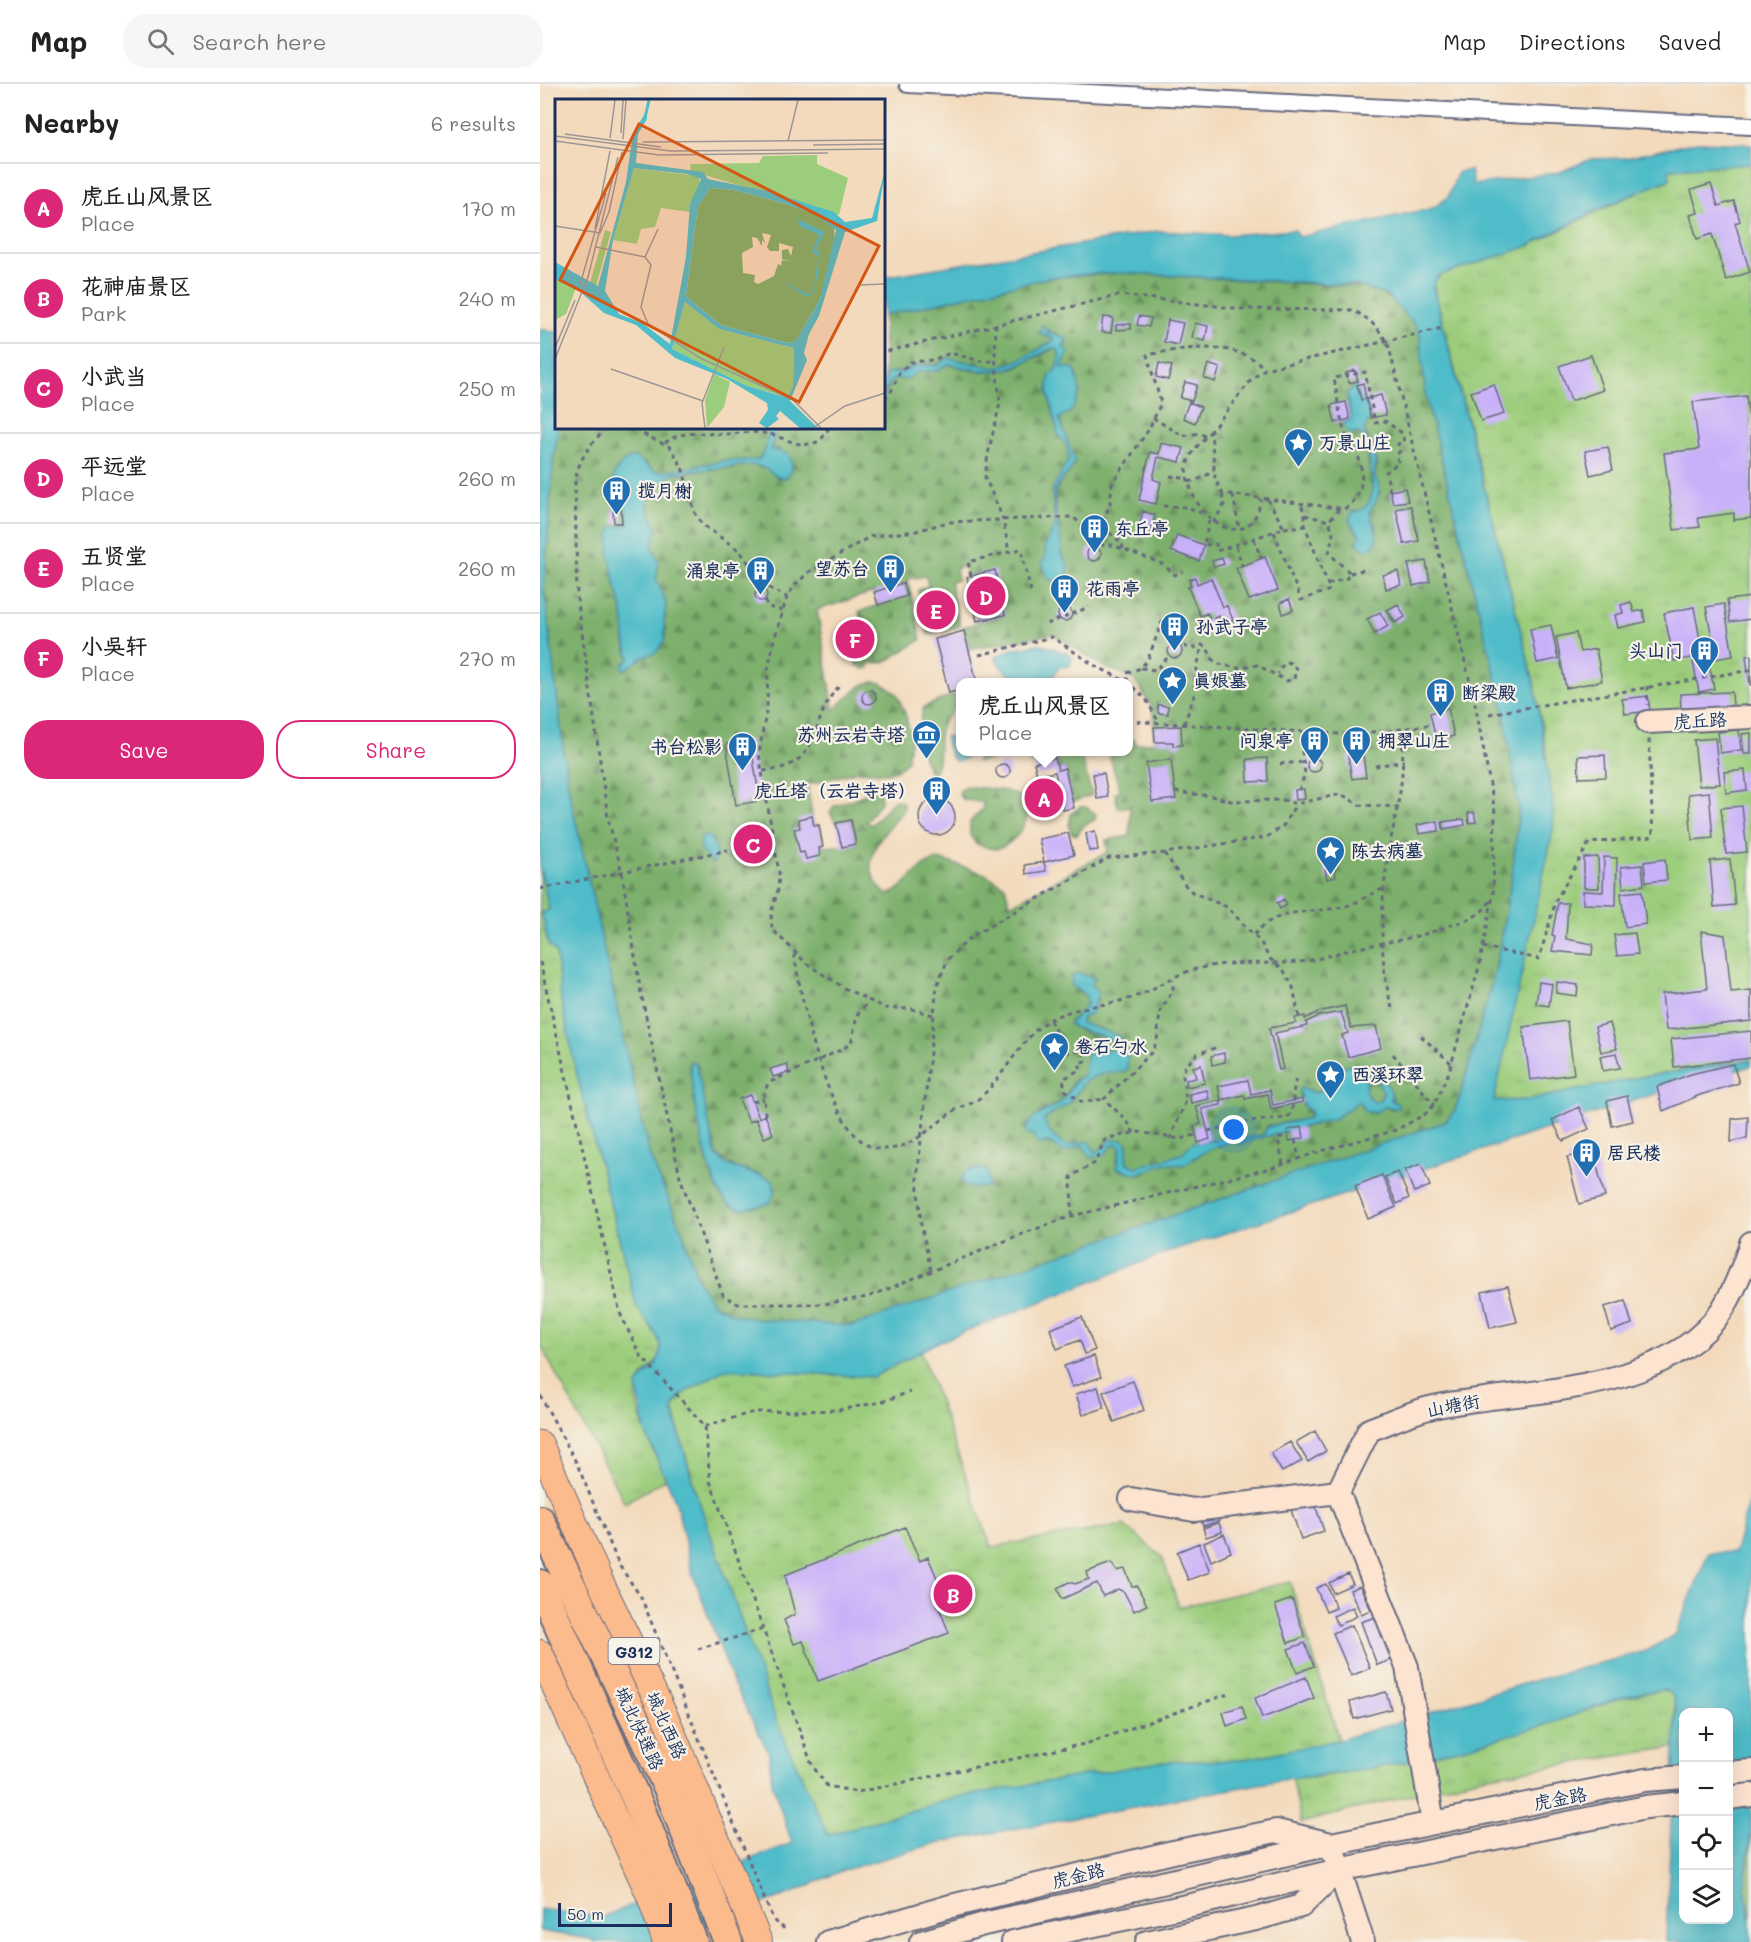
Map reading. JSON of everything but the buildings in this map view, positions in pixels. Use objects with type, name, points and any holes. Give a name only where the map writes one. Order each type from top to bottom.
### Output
[{"type":"highway","points":[[540,1503],[562,1563]]},
{"type":"highway","name":"城北快速路","points":[[540,1520],[668,1788],[724,1860],[726,1936]]},
{"type":"highway","name":"城北快速路","points":[[540,1584],[584,1677],[660,1889],[693,1942]]},
{"type":"main road","name":"城北西路","points":[[540,1444],[599,1579],[669,1725],[724,1860],[760,1924]]},
{"type":"main road","points":[[540,1653],[660,1889],[666,1942]]},
{"type":"street","points":[[908,84],[1751,126]]},
{"type":"street","name":"虎丘路","points":[[1648,722],[1751,717]]},
{"type":"street","name":"山塘街","points":[[1338,1492],[1369,1430],[1435,1406],[1604,1380],[1665,1359],[1696,1339],[1722,1310],[1751,1243]]},
{"type":"street","points":[[1131,1499],[1194,1510],[1338,1492],[1407,1667],[1433,1823]]},
{"type":"street","points":[[1733,1773],[1751,1772]]},
{"type":"street","name":"虎金路","points":[[921,1942],[984,1924],[1331,1844],[1645,1780],[1679,1777]]},
{"type":"street","name":"虎金路","points":[[1013,1942],[1196,1904],[1339,1870],[1646,1807],[1679,1803]]},
{"type":"street","name":"虎金路","points":[[828,1942],[947,1907],[1173,1851],[1265,1833],[1276,1831],[1331,1844]]},
{"type":"street","points":[[1331,1844],[1363,1942]]},
{"type":"street","points":[[1147,1942],[1256,1919],[1301,1905],[1339,1870]]},
{"type":"path","points":[[606,429],[590,443],[579,463],[575,480],[577,576],[597,754],[608,818],[622,873],[640,988],[680,1177],[723,1295],[738,1304],[840,1302],[892,1289],[932,1270],[1072,1216],[1283,1164],[1396,1130],[1424,1115],[1434,1105],[1452,1064],[1468,1015],[1493,896],[1496,843],[1491,784],[1475,703],[1386,341],[1368,318],[1353,310],[1242,309],[1120,295],[885,352]]},
{"type":"path","points":[[996,324],[1000,412],[988,454],[985,477],[1002,519],[1009,552]]},
{"type":"path","points":[[1262,499],[1254,519],[1239,528],[1224,528],[1209,520],[1197,506],[1186,469],[1190,458],[1252,379],[1265,369],[1443,328]]},
{"type":"path","points":[[1123,549],[1122,543],[1107,531],[1103,522],[1110,503],[1110,491],[1153,418],[1161,399],[1152,380],[1147,355],[1225,347],[1248,355],[1265,369]]},
{"type":"path","points":[[885,397],[890,394],[898,381],[900,372],[910,362],[933,360],[950,353],[985,362],[996,360]]},
{"type":"path","points":[[1222,493],[1338,510],[1344,509],[1356,500],[1361,489],[1362,473],[1356,448],[1345,434],[1334,378],[1365,372],[1375,423],[1386,421],[1402,432],[1404,442],[1398,444],[1398,462],[1386,472],[1390,491]]},
{"type":"path","points":[[1153,418],[1182,436],[1200,433],[1206,437]]},
{"type":"path","points":[[638,429],[643,434],[670,447],[682,467],[695,513],[703,525],[740,551],[765,586],[787,597]]},
{"type":"path","points":[[664,444],[675,437],[693,433],[767,433],[797,445],[809,445],[821,440],[828,429]]},
{"type":"path","points":[[1211,431],[1214,469],[1224,505],[1214,523]]},
{"type":"path","points":[[1170,476],[1188,480],[1205,477],[1214,469]]},
{"type":"path","points":[[1233,495],[1239,528]]},
{"type":"path","points":[[1268,500],[1284,528]]},
{"type":"path","points":[[1274,532],[1301,600],[1330,590],[1305,526],[1305,515],[1301,504]]},
{"type":"path","points":[[1163,506],[1187,507],[1203,514]]},
{"type":"path","points":[[1329,521],[1338,510]]},
{"type":"path","points":[[1305,515],[1329,521]]},
{"type":"path","points":[[933,1015],[912,1009],[892,1010],[832,981],[794,952],[775,934],[770,925],[779,873],[759,748],[767,706],[768,669],[787,597],[795,585],[809,572],[871,536],[916,531],[948,522],[1053,516],[1077,519],[1091,537],[1104,546],[1112,545],[1163,564],[1175,575],[1183,571]]},
{"type":"path","points":[[1209,520],[1204,545],[1216,544],[1217,551],[1284,528],[1305,526]]},
{"type":"path","points":[[1329,521],[1332,533],[1329,553],[1350,573]]},
{"type":"path","points":[[1254,539],[1261,558]]},
{"type":"path","points":[[1236,546],[1242,565]]},
{"type":"path","points":[[971,576],[968,562],[1021,549],[1031,592]]},
{"type":"path","points":[[1328,584],[1347,578],[1350,573],[1367,569]]},
{"type":"path","points":[[765,600],[768,606],[783,611]]},
{"type":"path","points":[[1047,624],[1089,607]]},
{"type":"path","points":[[1141,668],[1148,659],[1162,622],[1175,629],[1185,647],[1194,648],[1202,645]]},
{"type":"path","points":[[979,655],[1052,638],[1120,678]]},
{"type":"path","points":[[1202,645],[1207,648],[1213,660],[1226,667],[1257,665],[1278,674],[1281,679],[1287,681],[1297,674],[1293,664],[1287,662],[1280,668],[1278,674]]},
{"type":"path","points":[[1184,723],[1193,702],[1194,682],[1202,645]]},
{"type":"path","points":[[1127,678],[1126,673],[1141,668],[1156,670],[1170,655]]},
{"type":"path","points":[[1489,714],[1751,670]]},
{"type":"path","points":[[762,771],[792,763],[810,747],[818,733],[827,700],[842,684]]},
{"type":"path","points":[[1133,687],[1146,699],[1158,721]]},
{"type":"path","points":[[1133,721],[1339,734],[1433,724]]},
{"type":"path","points":[[1483,947],[1539,959],[1556,900],[1589,843],[1653,837],[1648,722]]},
{"type":"path","points":[[1392,1008],[1384,982],[1386,964],[1380,926],[1404,761],[1401,729]]},
{"type":"path","points":[[1299,790],[1305,774],[1301,744]]},
{"type":"path","points":[[1375,766],[1404,761]]},
{"type":"path","points":[[1280,764],[1303,762]]},
{"type":"path","points":[[1175,792],[1231,801],[1284,800],[1296,804],[1338,794],[1360,805],[1399,807]]},
{"type":"path","points":[[932,1270],[918,1204],[917,1179],[937,985],[948,959],[972,936],[1108,858],[1165,854],[1267,837],[1283,826],[1296,804]]},
{"type":"path","points":[[540,889],[728,850]]},
{"type":"path","points":[[1165,854],[1179,879],[1192,891],[1227,907],[1254,935],[1269,958],[1276,963],[1293,987],[1299,1017]]},
{"type":"path","points":[[1254,935],[1263,924],[1277,917],[1310,909],[1347,906],[1385,888]]},
{"type":"path","points":[[794,952],[820,1060],[837,1109],[854,1135],[864,1144],[884,1150],[902,1146],[922,1136],[953,1111],[976,1100],[1037,1029],[1050,1020],[1085,1008],[1134,997],[1173,980],[1186,971],[1216,964],[1303,962],[1335,956],[1352,949],[1383,945],[1462,923],[1484,911],[1493,896]]},
{"type":"path","points":[[540,962],[620,1313],[640,1355],[705,1426],[710,1481],[812,1765],[827,1786],[858,1792],[1089,1743],[1228,1694]]},
{"type":"path","points":[[1050,1020],[1066,1053],[1083,1051],[1085,1061],[1079,1063],[1081,1069],[1063,1079],[1065,1090],[1074,1099],[1088,1102],[1104,1099],[1152,1052],[1157,1041],[1160,1012],[1173,990],[1173,980]]},
{"type":"path","points":[[765,1115],[765,1088],[771,1080],[820,1060],[850,1044],[854,1021],[870,1000]]},
{"type":"path","points":[[1421,1036],[1452,1064]]},
{"type":"path","points":[[1170,1138],[1186,1101],[1183,1076],[1185,1068],[1197,1054],[1218,1047]]},
{"type":"path","points":[[1393,1054],[1434,1105]]},
{"type":"path","points":[[1208,1131],[1260,1119],[1286,1118],[1293,1109],[1291,1096],[1296,1079]]},
{"type":"path","points":[[753,1102],[764,1099]]},
{"type":"path","points":[[1104,1099],[1127,1121],[1134,1133]]},
{"type":"path","points":[[1072,1216],[1071,1176],[1078,1170],[1095,1163],[1108,1138],[1134,1133],[1170,1138],[1196,1135]]},
{"type":"path","points":[[1283,1164],[1278,1138],[1288,1136]]},
{"type":"path","points":[[1295,1140],[1299,1158]]},
{"type":"path","points":[[705,1426],[754,1412],[838,1410],[881,1402],[910,1392]]},
{"type":"path","points":[[540,1395],[577,1464],[619,1564],[641,1597],[724,1860],[760,1924],[775,1922],[785,1929]]},
{"type":"path","points":[[698,1649],[763,1629]]},
{"type":"green space","points":[[1751,164],[1751,1060],[1641,1077],[1528,1100],[1494,1101],[1531,923],[1547,756],[1535,687],[1433,283],[1442,274],[1526,247],[1652,185],[1669,169]]},
{"type":"green space","points":[[1121,273],[1368,287],[1392,300],[1412,320],[1422,344],[1426,397],[1503,707],[1519,809],[1512,876],[1495,972],[1460,1097],[1454,1112],[1445,1122],[865,1323],[838,1327],[754,1319],[734,1314],[713,1304],[698,1281],[683,1234],[649,1154],[568,786],[544,589],[553,459],[559,429],[769,429],[765,451],[758,460],[723,461],[663,472],[654,471],[645,463],[617,468],[612,499],[625,505],[628,526],[610,539],[614,577],[624,620],[626,651],[630,659],[624,663],[623,669],[626,669],[647,654],[666,632],[664,623],[666,603],[656,578],[659,562],[652,546],[657,530],[647,505],[655,487],[668,475],[755,464],[764,466],[778,478],[790,474],[793,465],[777,449],[771,450],[776,429],[885,429],[885,393],[895,378],[904,379],[919,371],[937,371],[946,364],[980,372],[1009,370],[1056,348],[1061,356],[1057,368],[1049,377],[1048,392],[1058,434],[1067,446],[1069,458],[1052,490],[1055,527],[1045,546],[1046,557],[1043,562],[1048,579],[1057,581],[1064,558],[1061,554],[1055,498],[1060,483],[1072,469],[1075,460],[1059,418],[1075,403],[1078,395],[1076,372],[1061,366],[1063,347],[1067,343],[1062,336],[1046,330],[1045,336],[1053,339],[1052,342],[1019,360],[995,368],[948,358],[934,365],[921,365],[888,373],[885,380],[885,315],[1047,278]],"holes":[[[1356,387],[1360,400],[1365,399],[1364,430],[1373,447],[1377,465],[1374,477],[1380,492],[1369,512],[1377,529],[1373,546],[1358,540],[1360,536],[1350,523],[1354,511],[1363,512],[1370,503],[1373,488],[1369,472],[1368,443],[1360,433],[1347,433],[1351,420],[1347,396]],[[1077,973],[1094,978],[1091,986],[1098,998],[1093,1012],[1082,1018],[1081,1023],[1104,1030],[1122,1041],[1127,1064],[1085,1081],[1072,1100],[1044,1119],[1048,1131],[1065,1146],[1090,1143],[1096,1153],[1089,1154],[1083,1145],[1064,1152],[1031,1134],[1031,1122],[1046,1109],[1062,1101],[1074,1081],[1086,1073],[1086,1059],[1096,1053],[1117,1049],[1106,1037],[1088,1034],[1071,1026],[1070,1021],[1083,1011],[1087,1001],[1086,996],[1081,993]],[[695,1062],[716,1155],[736,1168],[762,1175],[776,1189],[770,1202],[755,1207],[739,1208],[730,1205],[721,1196],[707,1162],[689,1064]],[[1364,1064],[1368,1069],[1365,1093],[1375,1102],[1380,1100],[1384,1092],[1379,1081],[1392,1094],[1393,1109],[1384,1107],[1372,1112],[1358,1102],[1334,1119],[1238,1144],[1235,1138],[1211,1148],[1183,1165],[1165,1163],[1137,1174],[1119,1170],[1117,1159],[1121,1148],[1117,1144],[1111,1146],[1108,1151],[1096,1153],[1111,1140],[1123,1140],[1128,1145],[1126,1162],[1136,1167],[1181,1154],[1195,1143],[1219,1140],[1229,1132],[1242,1139],[1264,1134],[1267,1126],[1310,1118],[1311,1112],[1304,1107],[1299,1093],[1307,1089],[1316,1093],[1323,1089],[1337,1066]]]},
{"type":"green space","points":[[952,695],[956,696],[956,704],[940,730],[938,759],[933,773],[928,770],[921,746],[920,731],[924,707]]},
{"type":"green space","points":[[978,756],[1000,756],[999,758],[977,762]]},
{"type":"green space","points":[[1023,756],[1081,756],[1092,795],[1073,802],[1065,768],[1058,770],[1055,758],[1034,763]]},
{"type":"green space","points":[[965,786],[1007,791],[1020,797],[1026,804],[1026,820],[1009,843],[995,849],[976,844],[970,835],[970,822],[983,808],[982,802],[964,800],[959,796],[960,790]]},
{"type":"green space","points":[[1080,807],[1086,807],[1096,814],[1095,820],[1084,825],[1077,835],[1071,833],[1069,827],[1071,814]]},
{"type":"green space","points":[[540,867],[549,911],[542,912],[548,944],[556,953],[561,1000],[576,1071],[636,1304],[655,1330],[661,1348],[656,1363],[639,1382],[637,1403],[645,1430],[666,1479],[625,1503],[540,1344]]},
{"type":"green space","points":[[921,1351],[991,1547],[1124,1525],[1162,1557],[1179,1607],[1290,1582],[1339,1740],[1241,1760],[1160,1762],[828,1835],[778,1725],[695,1490],[673,1408],[685,1392],[725,1369],[873,1377]]},
{"type":"green space","points":[[1661,1690],[1671,1693],[1675,1698],[1675,1747],[1476,1778],[1301,1823],[1292,1778],[1319,1777],[1439,1754],[1545,1725],[1622,1698]]},
{"type":"green space","points":[[1751,1831],[1751,1923],[1745,1886]]},
{"type":"water","points":[[1697,142],[1751,144],[1751,164],[1669,169],[1670,179],[1601,208],[1526,247],[1438,276],[1433,287],[1535,687],[1553,805],[1553,831],[1494,1101],[1528,1100],[1641,1077],[1751,1060],[1751,1066],[1701,1079],[1173,1250],[936,1343],[873,1377],[725,1369],[685,1392],[674,1404],[673,1412],[695,1490],[778,1725],[828,1835],[958,1797],[1160,1762],[1241,1760],[1339,1740],[1529,1682],[1646,1651],[1676,1634],[1708,1553],[1735,1552],[1751,1493],[1751,1831],[1745,1886],[1751,1923],[1751,1942],[1666,1942],[1676,1710],[1673,1696],[1665,1690],[1633,1695],[1542,1726],[1387,1765],[1292,1778],[937,1843],[841,1871],[792,1893],[655,1942],[594,1942],[590,1939],[540,1931],[540,1909],[602,1917],[792,1843],[772,1783],[769,1753],[734,1685],[691,1569],[676,1502],[645,1431],[637,1386],[656,1364],[660,1355],[660,1347],[655,1332],[636,1304],[576,1071],[561,1000],[556,953],[548,944],[542,912],[549,910],[540,867],[540,329],[555,332],[555,429],[559,429],[553,459],[544,589],[568,786],[649,1154],[683,1234],[698,1281],[713,1304],[734,1314],[754,1319],[852,1326],[1445,1122],[1454,1112],[1460,1097],[1495,972],[1512,876],[1519,809],[1503,707],[1426,397],[1420,336],[1415,325],[1388,296],[1356,285],[1121,273],[1088,274],[1047,278],[885,315],[885,277],[1158,231],[1229,235],[1295,230],[1299,237],[1433,208],[1448,197],[1458,172],[1470,170],[1473,185],[1560,172],[1591,159],[1625,158]]},
{"type":"water","points":[[1043,325],[1048,332],[1067,338],[1063,347],[1069,353],[1061,366],[1075,369],[1080,392],[1072,411],[1059,418],[1075,460],[1074,465],[1059,483],[1054,498],[1061,554],[1068,568],[1066,575],[1057,581],[1048,579],[1042,562],[1046,557],[1045,546],[1055,527],[1052,490],[1069,458],[1067,446],[1058,434],[1048,392],[1049,377],[1057,368],[1060,359],[1058,350],[1052,348],[1003,370],[980,370],[949,364],[937,371],[919,371],[907,379],[892,379],[885,392],[885,380],[888,373],[900,373],[919,365],[937,366],[948,358],[995,368],[1019,360],[1052,342],[1053,339],[1040,333]]},
{"type":"water","points":[[1357,385],[1360,400],[1366,399],[1370,418],[1364,430],[1374,458],[1374,477],[1379,486],[1377,499],[1369,512],[1377,538],[1372,547],[1366,550],[1356,543],[1360,535],[1349,521],[1352,512],[1362,509],[1372,495],[1368,443],[1360,433],[1347,433],[1344,422],[1351,420],[1347,393]]},
{"type":"water","points":[[769,429],[776,429],[771,449],[788,454],[792,463],[786,478],[777,477],[756,465],[749,465],[674,473],[659,483],[647,505],[657,530],[652,546],[659,562],[656,578],[666,603],[665,639],[656,653],[644,656],[623,669],[622,666],[630,658],[626,647],[623,614],[609,547],[612,527],[628,525],[625,505],[614,507],[612,484],[617,470],[621,464],[635,457],[654,471],[663,472],[723,461],[758,460],[765,451]]},
{"type":"water","points":[[1040,644],[1069,654],[1072,658],[1070,666],[1059,667],[1052,678],[1014,678],[1000,666],[995,657],[1011,649]]},
{"type":"water","points":[[956,736],[956,756],[968,756],[956,761],[951,757],[945,737]]},
{"type":"water","points":[[704,836],[710,837],[715,847],[716,857],[713,864],[701,851],[701,839]]},
{"type":"water","points":[[1077,973],[1095,978],[1091,985],[1098,992],[1093,1012],[1082,1018],[1081,1023],[1119,1036],[1127,1056],[1127,1069],[1123,1072],[1107,1072],[1085,1081],[1068,1104],[1044,1119],[1048,1131],[1065,1146],[1088,1141],[1096,1153],[1111,1140],[1123,1140],[1128,1144],[1126,1162],[1136,1167],[1181,1154],[1192,1143],[1219,1140],[1226,1131],[1241,1132],[1243,1139],[1264,1134],[1267,1127],[1309,1118],[1311,1111],[1304,1107],[1299,1091],[1301,1088],[1316,1093],[1321,1091],[1330,1069],[1337,1066],[1367,1064],[1365,1090],[1367,1094],[1375,1102],[1380,1100],[1384,1092],[1379,1085],[1379,1078],[1382,1078],[1391,1091],[1391,1100],[1399,1105],[1399,1108],[1384,1107],[1375,1113],[1364,1111],[1361,1103],[1358,1102],[1334,1119],[1237,1144],[1235,1138],[1228,1143],[1211,1148],[1183,1165],[1165,1163],[1137,1174],[1117,1168],[1121,1148],[1117,1144],[1111,1146],[1104,1155],[1090,1157],[1083,1145],[1064,1152],[1049,1142],[1038,1144],[1034,1136],[1026,1132],[1031,1120],[1058,1105],[1065,1098],[1076,1080],[1084,1075],[1087,1054],[1117,1049],[1109,1039],[1069,1024],[1087,1005],[1086,996],[1072,986],[1072,977]]},
{"type":"water","points":[[690,1061],[696,1064],[716,1155],[727,1165],[773,1180],[775,1192],[770,1203],[739,1208],[730,1205],[722,1196],[714,1181],[702,1138],[693,1093]]},
{"type":"water","points":[[987,1169],[989,1187],[971,1188],[961,1182],[964,1172]]},
{"type":"place","name":"万景山庄","points":[[1298,468]]},
{"type":"place","name":"揽月榭","points":[[617,516]]},
{"type":"place","name":"东丘亭","points":[[1094,554]]},
{"type":"place","name":"望苏台","points":[[890,594]]},
{"type":"place","name":"涌泉亭","points":[[761,596]]},
{"type":"place","name":"平远堂","points":[[986,596]]},
{"type":"place","name":"五贤堂","points":[[936,610]]},
{"type":"place","name":"花雨亭","points":[[1065,614]]},
{"type":"place","name":"小吴轩","points":[[855,639]]},
{"type":"place","name":"孙武子亭","points":[[1175,652]]},
{"type":"place","name":"头山门","points":[[1704,676]]},
{"type":"place","name":"真娘墓","points":[[1172,706]]},
{"type":"place","name":"断梁殿","points":[[1441,718]]},
{"type":"place","name":"苏州云岩寺塔","points":[[926,760]]},
{"type":"place","name":"问泉亭","points":[[1314,766]]},
{"type":"place","name":"拥翠山庄","points":[[1357,766]]},
{"type":"place","name":"书台松影","points":[[743,772]]},
{"type":"place","name":"虎丘山风景区","points":[[1044,798]]},
{"type":"place","name":"虎丘塔（云岩寺塔）","points":[[937,816]]},
{"type":"place","name":"小武当","points":[[753,844]]},
{"type":"place","name":"陈去病墓","points":[[1330,876]]},
{"type":"place","name":"卷石勺水","points":[[1054,1072]]},
{"type":"place","name":"西溪环翠","points":[[1331,1100]]},
{"type":"place","name":"居民楼","points":[[1586,1178]]},
{"type":"place","name":"花神庙景区","points":[[953,1594]]}]
